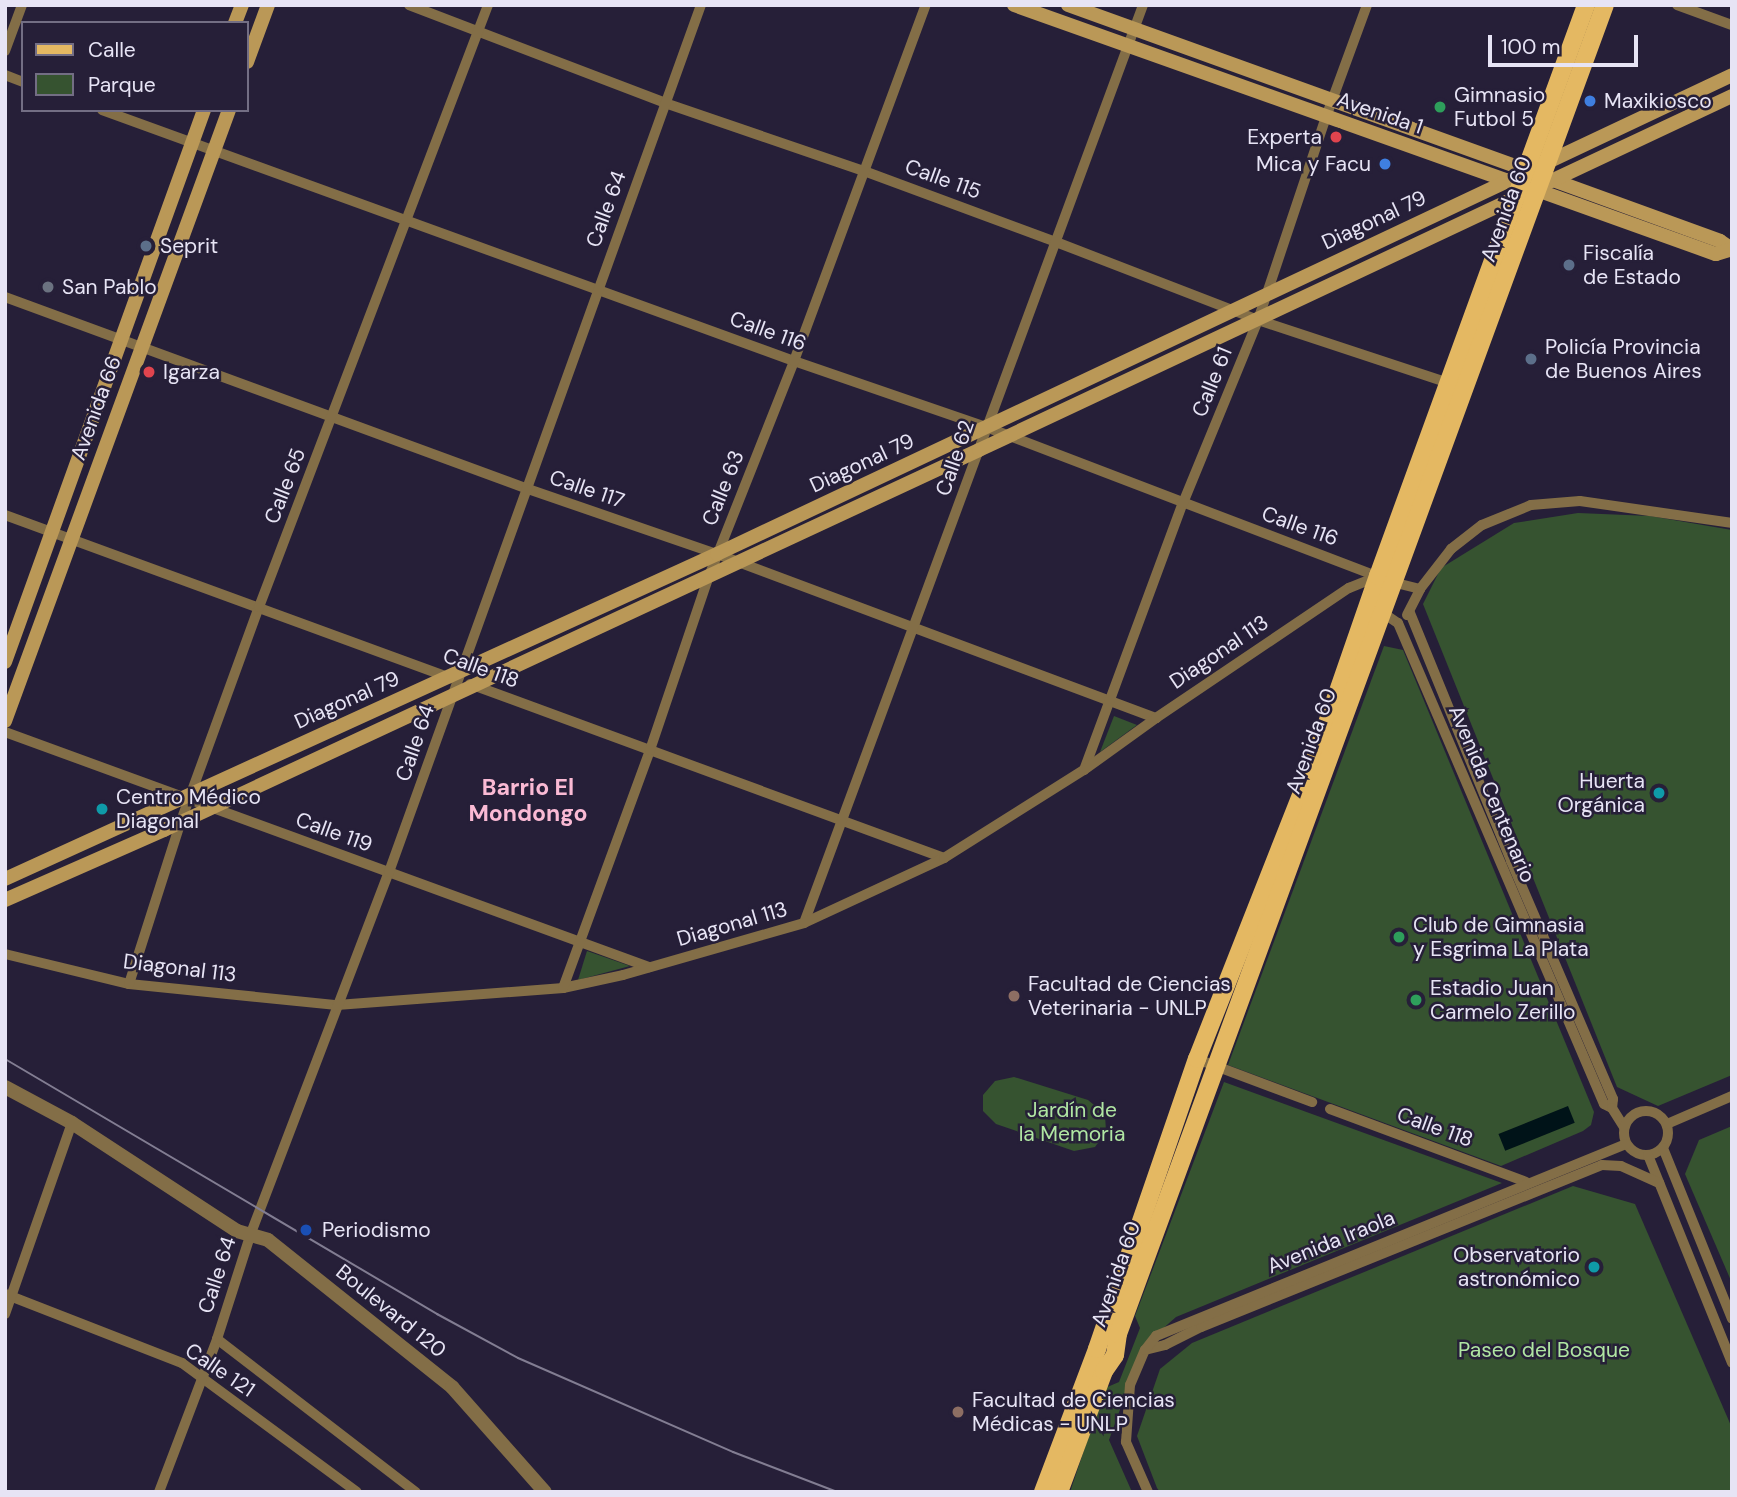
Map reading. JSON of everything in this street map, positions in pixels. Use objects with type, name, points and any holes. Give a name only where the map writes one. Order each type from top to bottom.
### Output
[{"type":"main road","points":[[248,59],[268,5]]},
{"type":"main road","name":"Avenida 1","points":[[1014,5],[1326,117],[1720,241],[1732,249]]},
{"type":"main road","name":"Avenida 1","points":[[1068,5],[1332,100],[1716,254],[1732,249]]},
{"type":"main road","name":"Avenida 60","points":[[1043,1492],[1097,1349],[1197,1059],[1385,579],[1457,386],[1531,181],[1586,5]]},
{"type":"main road","name":"Avenida 60","points":[[1531,181],[1605,5]]},
{"type":"main road","name":"Diagonal 79","points":[[5,900],[181,821],[1258,320],[1732,75]]},
{"type":"main road","name":"Diagonal 79","points":[[5,879],[455,676],[1266,295],[1732,96]]},
{"type":"main road","name":"Avenida 66","points":[[5,662],[203,112]]},
{"type":"main road","name":"Avenida 66","points":[[5,721],[228,112]]},
{"type":"main road","name":"Avenida 60","points":[[1059,1492],[1104,1371],[1115,1355],[1118,1334],[1216,1065],[1390,618],[1385,579]]},
{"type":"street","points":[[5,51],[22,5]]},
{"type":"street","name":"Calle 115","points":[[409,5],[664,103],[864,171],[1258,320],[1457,386]]},
{"type":"street","name":"Calle 65","points":[[129,984],[188,797],[488,5]]},
{"type":"street","name":"Calle 64","points":[[159,1492],[217,1339],[251,1233],[390,872],[452,695],[455,676],[528,489],[701,5]]},
{"type":"street","name":"Calle 63","points":[[563,988],[650,750],[717,554],[794,361],[926,5]]},
{"type":"street","name":"Calle 62","points":[[804,923],[1143,5]]},
{"type":"street","name":"Calle 61","points":[[1084,770],[1183,503],[1258,320],[1326,117],[1367,5]]},
{"type":"street","points":[[1678,5],[1732,25]]},
{"type":"street","name":"Calle 116","points":[[107,112],[794,361],[986,427],[1385,579],[1420,589]]},
{"type":"street","name":"Calle 117","points":[[5,297],[528,489],[717,554],[1156,718]]},
{"type":"street","points":[[1390,618],[1410,612],[1420,589],[1451,550],[1482,525],[1531,505],[1580,501],[1732,523]]},
{"type":"street","name":"Calle 118","points":[[5,515],[455,676],[944,858]]},
{"type":"street","name":"Diagonal 113","points":[[5,954],[129,984],[337,1005],[563,988],[649,967],[804,923],[944,858],[1084,770],[1156,718],[1349,588],[1385,579]]},
{"type":"street","name":"Avenida Centenario","points":[[1410,612],[1511,861],[1613,1100],[1612,1108]]},
{"type":"street","name":"Avenida Centenario","points":[[1390,618],[1604,1104],[1612,1108],[1624,1128]]},
{"type":"street","name":"Calle 119","points":[[5,732],[649,967]]},
{"type":"street","points":[[1197,1059],[1312,1102]]},
{"type":"street","name":"Boulevard 120","points":[[5,1087],[72,1123],[237,1231],[268,1240],[452,1387],[545,1492]]},
{"type":"street","points":[[1667,1124],[1732,1096]]},
{"type":"street","name":"Calle 118","points":[[1330,1109],[1526,1182]]},
{"type":"street","points":[[1664,1148],[1648,1155],[1640,1155],[1626,1144],[1624,1128],[1631,1116],[1644,1111],[1657,1113],[1667,1124],[1669,1135],[1664,1148],[1732,1319]]},
{"type":"street","points":[[5,1314],[8,1295],[72,1123]]},
{"type":"street","name":"Avenida Iraola","points":[[1147,1492],[1126,1442],[1130,1385],[1145,1350],[1156,1336],[1526,1182],[1626,1144]]},
{"type":"street","points":[[1648,1155],[1732,1363]]},
{"type":"street","points":[[1145,1350],[1165,1345],[1201,1326],[1602,1165],[1621,1166],[1659,1183]]},
{"type":"street","name":"Calle 121","points":[[8,1295],[182,1363],[357,1492]]},
{"type":"street","name":"Calle 121","points":[[217,1339],[416,1492]]},
{"type":"green space","points":[[1578,513],[1650,516],[1732,530],[1732,1075],[1658,1106],[1617,1087],[1423,604],[1441,568],[1514,523]]},
{"type":"green space","name":"Club de Gimnasia y Esgrima La Plata","points":[[1384,646],[1403,650],[1594,1112],[1591,1125],[1583,1131],[1501,1166],[1228,1065]]},
{"type":"green space","points":[[1114,716],[1137,725],[1100,752]]},
{"type":"green space","points":[[587,951],[630,966],[578,980]]},
{"type":"green space","name":"Jardín de la Memoria","points":[[1014,1077],[1088,1100],[1105,1114],[1106,1132],[1095,1147],[1074,1151],[996,1124],[983,1111],[983,1095],[995,1081]]},
{"type":"green space","points":[[1224,1082],[1502,1183],[1176,1317],[1143,1346],[1109,1440],[1132,1492],[1070,1492],[1105,1388],[1119,1382],[1140,1328],[1135,1316]]},
{"type":"green space","points":[[1732,1126],[1732,1283],[1685,1174],[1699,1140]]},
{"type":"green space","name":"Paseo del Bosque","points":[[1573,1186],[1635,1204],[1732,1428],[1732,1492],[1160,1492],[1157,1488],[1137,1436],[1160,1369],[1192,1343]]},
{"type":"shaded area","points":[[1568,1106],[1575,1123],[1505,1151],[1498,1134]]},
{"type":"tram line","points":[[5,1059],[437,1314],[518,1358],[733,1452],[837,1492]]},
{"type":"place","name":"Maxikiosco","points":[[1590,101]]},
{"type":"place","name":"Gimnasio Futbol 5","points":[[1440,107]]},
{"type":"place","name":"Experta","points":[[1336,137]]},
{"type":"place","name":"Mica y Facu","points":[[1385,164]]},
{"type":"place","name":"Seprit","points":[[146,246]]},
{"type":"place","name":"Fiscalía de Estado","points":[[1569,265]]},
{"type":"place","name":"San Pablo","points":[[48,287]]},
{"type":"place","name":"Policía Provincia de Buenos Aires","points":[[1531,359]]},
{"type":"place","name":"Igarza","points":[[149,372]]},
{"type":"place","name":"Huerta Orgánica","points":[[1659,793]]},
{"type":"place","name":"Centro Médico Diagonal","points":[[102,809]]},
{"type":"place","name":"Club de Gimnasia y Esgrima La Plata","points":[[1399,937]]},
{"type":"place","name":"Facultad de Ciencias Veterinaria - UNLP","points":[[1014,996]]},
{"type":"place","name":"Estadio Juan Carmelo Zerillo","points":[[1416,1000]]},
{"type":"place","name":"Periodismo","points":[[306,1230]]},
{"type":"place","name":"Observatorio astronómico","points":[[1594,1267]]},
{"type":"place","name":"Facultad de Ciencias Médicas - UNLP","points":[[958,1412]]},
{"type":"district","name":"Barrio El Mondongo","points":[[528,800]]}]
